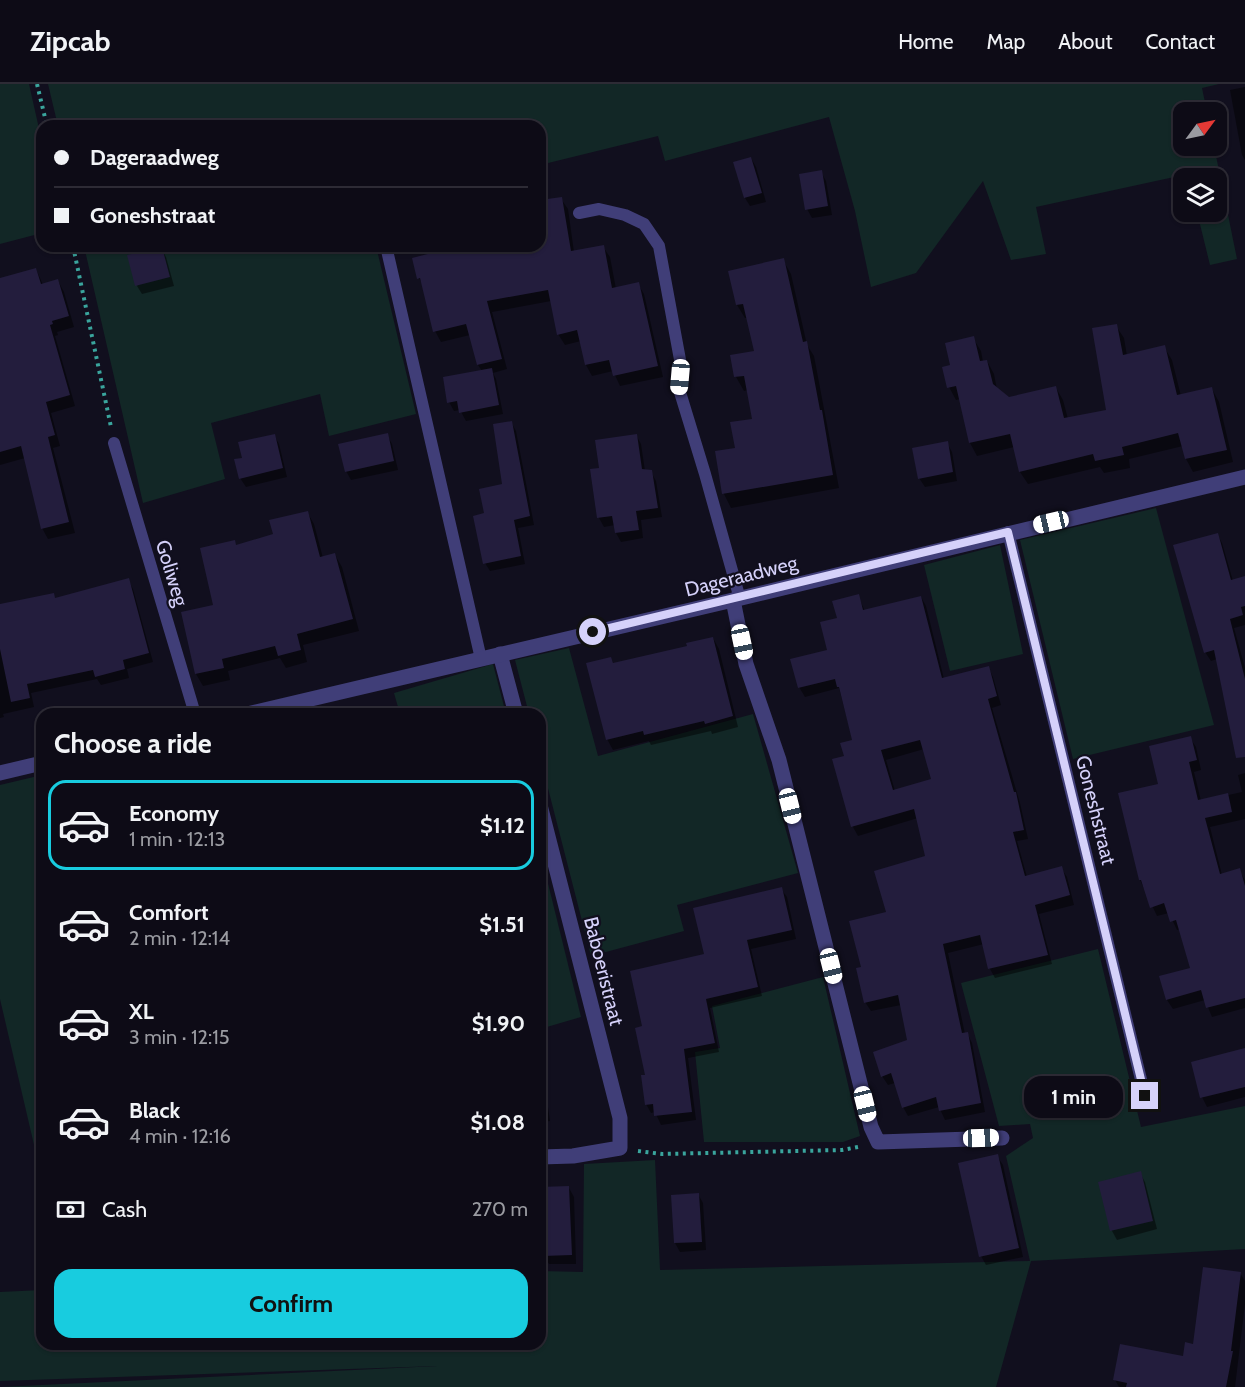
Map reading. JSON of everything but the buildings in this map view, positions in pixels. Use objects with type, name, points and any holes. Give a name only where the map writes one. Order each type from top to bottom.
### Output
[{"type":"street","name":"Dageraadweg","points":[[280,708],[1245,477]]},
{"type":"street","points":[[736,599],[746,664],[779,760],[871,1127],[878,1142],[1002,1138]]},
{"type":"street","points":[[500,654],[514,708]]},
{"type":"street","points":[[0,773],[36,764]]},
{"type":"street","name":"Baboeristraat","points":[[546,828],[620,1118],[620,1148]]},
{"type":"street","points":[[546,1157],[573,1156],[620,1148]]},
{"type":"lane","points":[[579,213],[599,209],[626,215],[644,224],[659,246],[681,365],[679,389],[705,474],[736,599]]},
{"type":"lane","points":[[387,252],[481,659]]},
{"type":"lane","name":"Goliweg","points":[[114,443],[193,708]]},
{"type":"lane","name":"Goneshstraat","points":[[1008,532],[1145,1096]]},
{"type":"path","points":[[37,84],[46,120]]},
{"type":"path","points":[[74,252],[114,443]]},
{"type":"path","points":[[620,1148],[662,1154],[842,1150],[878,1142]]},
{"type":"green space","points":[[0,84],[29,84],[37,120],[36,235],[0,244]]},
{"type":"green space","points":[[48,84],[1219,84],[1202,88],[1205,102],[1173,102],[1173,156],[1216,156],[1218,168],[1173,168],[1173,177],[1036,207],[1046,254],[1011,260],[983,181],[916,273],[871,287],[855,211],[829,117],[665,161],[658,136],[546,164],[546,120],[57,120]]},
{"type":"green space","points":[[1227,210],[1237,259],[1210,265],[1199,222],[1227,222]]},
{"type":"green space","points":[[85,252],[377,252],[416,414],[329,436],[320,394],[211,423],[225,479],[143,503]]},
{"type":"green space","points":[[1156,508],[1214,725],[1073,759],[1020,540]]},
{"type":"green space","points":[[1000,545],[1023,654],[950,671],[924,565]]},
{"type":"green space","points":[[569,648],[598,756],[753,714],[798,873],[677,905],[684,931],[591,956],[546,780],[546,708],[527,708],[515,660]]},
{"type":"green space","points":[[493,664],[504,708],[398,708],[394,693]]},
{"type":"green space","points":[[36,776],[36,1153],[0,999],[0,785]]},
{"type":"green space","points":[[546,875],[581,1017],[546,1027]]},
{"type":"green space","points":[[1098,949],[1141,1127],[1245,1106],[1245,1249],[1031,1261],[996,1387],[0,1387],[438,1366],[0,1381],[0,1292],[36,1290],[36,1350],[546,1350],[546,1271],[583,1272],[584,1164],[655,1160],[660,1270],[1030,1261],[1006,1156],[1033,1138],[1030,1124],[999,1126],[961,983]]},
{"type":"green space","points":[[823,977],[860,1136],[843,1142],[704,1142],[695,1052],[720,1048],[712,1006]]},
{"type":"route","points":[[593,632],[1008,532],[1145,1096]]}]
